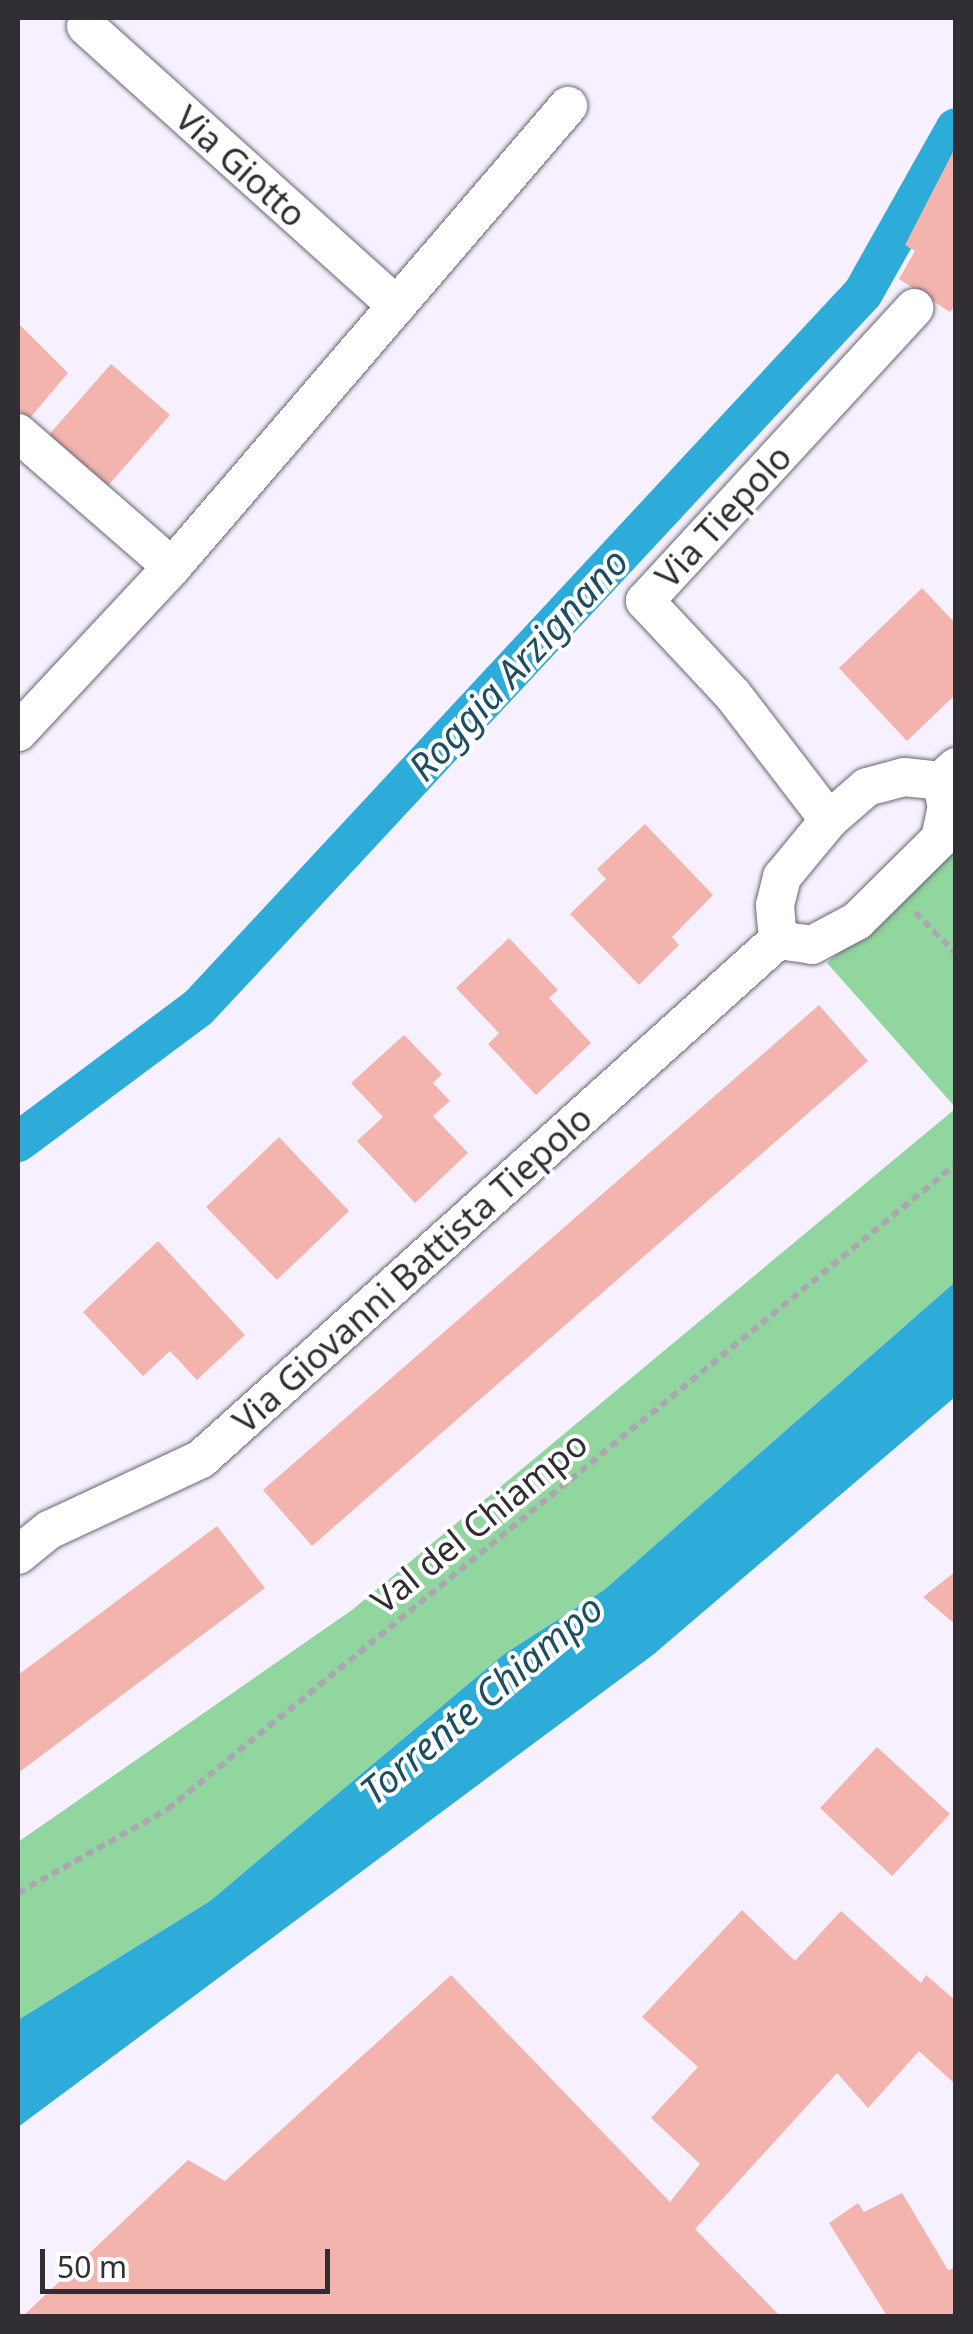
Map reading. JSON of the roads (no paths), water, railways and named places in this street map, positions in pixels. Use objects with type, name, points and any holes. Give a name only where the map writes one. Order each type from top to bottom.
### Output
[{"type":"street","name":"Via Giotto","points":[[86,26],[397,306]]},
{"type":"street","points":[[18,732],[172,566],[568,106]]},
{"type":"street","name":"Via Tiepolo","points":[[829,820],[734,694],[645,600],[914,308]]},
{"type":"street","points":[[18,433],[172,566]]},
{"type":"street","points":[[948,774],[947,807],[940,839],[893,890],[857,921],[812,945],[778,940],[775,906],[782,877],[829,820],[867,788],[904,778],[948,774]]},
{"type":"street","name":"Via Giovanni Battista Tiepolo","points":[[18,1555],[49,1530],[201,1459],[778,940]]},
{"type":"water","name":"Torrente Chiampo","points":[[955,1282],[955,1397],[654,1654],[18,2127],[18,2020],[210,1901],[504,1654],[604,1590]]},
{"type":"waterway","name":"Roggia Arzignano","points":[[18,1142],[198,1008],[863,293],[956,128]]}]
